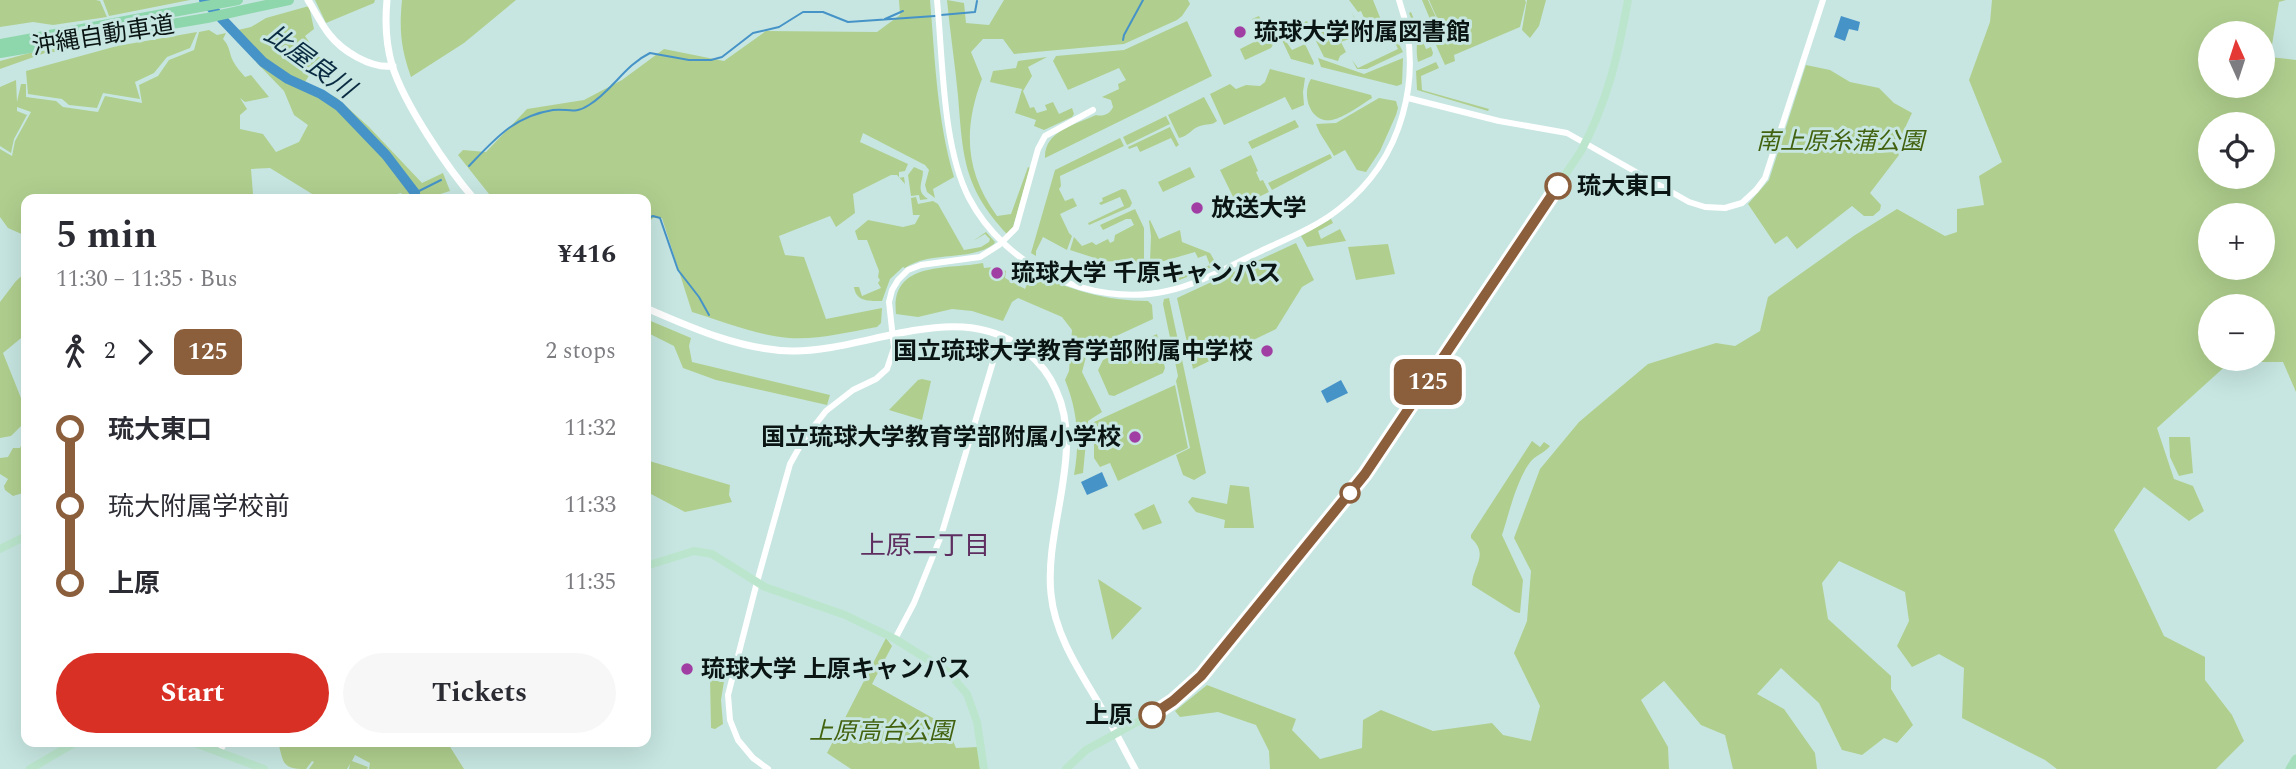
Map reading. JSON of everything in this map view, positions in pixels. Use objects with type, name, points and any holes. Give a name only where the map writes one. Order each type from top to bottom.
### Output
[{"type":"highway","name":"沖縄自動車道","points":[[0,54],[238,0]]},
{"type":"highway","name":"沖縄自動車道","points":[[0,42],[206,18],[289,0]]},
{"type":"highway","points":[[2290,769],[2296,759]]},
{"type":"main road","points":[[308,0],[329,35],[342,47],[374,64],[393,66]]},
{"type":"main road","points":[[387,0],[388,38],[393,66],[415,113],[468,194]]},
{"type":"main road","points":[[1066,769],[1086,750],[1161,709],[1201,676],[1360,481],[1586,142],[1611,81],[1628,0]]},
{"type":"main road","points":[[651,310],[728,340],[770,349],[822,349],[928,328],[976,328],[1014,342],[1038,363],[1057,390],[1066,426],[1063,480],[1050,557],[1051,597],[1066,645],[1135,769]]},
{"type":"main road","points":[[0,549],[21,538]]},
{"type":"main road","points":[[651,564],[686,553],[703,552],[721,558],[774,591],[845,615],[895,639],[948,672],[967,694],[977,722],[984,769]]},
{"type":"main road","points":[[30,769],[67,747]]},
{"type":"main road","points":[[208,747],[264,769]]},
{"type":"street","points":[[937,3],[950,133],[957,169],[974,207],[1003,242],[1046,273],[1097,291],[1140,294],[1164,292],[1192,284],[1311,226],[1343,206],[1364,186],[1386,156],[1398,131],[1408,98],[1408,28],[1399,0]]},
{"type":"street","points":[[1408,98],[1514,125],[1561,132],[1586,142],[1695,205],[1726,208],[1745,201],[1765,178],[1823,0]]},
{"type":"street","points":[[768,769],[753,758],[738,740],[727,707],[730,684],[785,476],[797,450],[826,411],[853,390],[882,374],[893,355],[888,302],[894,286],[903,275],[920,265],[983,256],[1003,242],[1017,226],[1038,149],[1045,136],[1093,110]]},
{"type":"street","points":[[895,639],[914,603],[941,536],[1001,335]]},
{"type":"street","points":[[220,751],[222,747]]},
{"type":"green space","points":[[0,0],[96,0],[100,1],[107,17],[53,25],[33,22],[0,27]]},
{"type":"green space","points":[[103,0],[190,0],[109,16]]},
{"type":"green space","points":[[315,0],[375,0],[374,3],[326,23]]},
{"type":"green space","points":[[402,0],[516,0],[464,43],[411,77],[402,39]]},
{"type":"green space","points":[[899,0],[930,0],[940,112],[954,177],[933,189],[935,198],[927,192],[925,185],[929,170],[925,165],[863,133],[860,142],[908,164],[905,171],[899,172],[899,177],[891,175],[853,194],[855,213],[836,227],[830,216],[779,236],[785,255],[804,257],[826,319],[882,308],[881,323],[877,327],[822,337],[789,338],[752,331],[692,312],[662,218],[651,220],[651,194],[489,194],[458,155],[463,150],[486,152],[527,109],[584,100],[622,80],[664,49],[724,61],[766,31],[877,32],[900,15]]},
{"type":"green space","points":[[947,0],[964,3],[966,23],[989,25],[1004,0],[1188,0],[1190,4],[1177,20],[1124,44],[1014,54],[1003,39],[983,39],[971,52],[982,79],[972,115],[970,150],[978,183],[997,216],[1011,214],[1028,167],[1030,168],[1013,227],[1007,234],[981,201],[968,170]]},
{"type":"green space","points":[[1349,0],[1373,0],[1381,20],[1363,23],[1361,11],[1358,12]]},
{"type":"green space","points":[[1422,0],[1428,0],[1451,50],[1429,0],[1526,2],[1520,27],[1454,55],[1455,61],[1445,65],[1436,45],[1440,43]]},
{"type":"green space","points":[[1527,0],[1546,0],[1539,26],[1530,38],[1522,30]]},
{"type":"green space","points":[[1992,0],[2286,0],[2279,2],[2275,26],[2275,21],[2198,21],[2198,98],[2275,98],[2275,58],[2296,60],[2296,392],[2283,362],[2275,362],[2275,294],[2198,294],[2198,371],[2220,371],[2157,428],[2174,479],[2193,486],[2204,511],[2189,521],[2144,487],[2114,530],[2164,636],[2205,657],[2205,680],[2232,715],[2244,741],[2216,769],[2057,769],[2045,760],[1962,718],[1964,668],[1939,654],[1912,667],[1897,646],[1909,621],[1905,592],[1839,561],[1822,583],[1828,619],[1891,676],[1891,689],[1913,725],[1897,743],[1884,738],[1862,755],[1842,750],[1819,703],[1781,668],[1757,694],[1784,709],[1815,753],[1817,769],[1733,769],[1725,735],[1701,725],[1664,681],[1641,700],[1668,747],[1669,769],[1270,769],[1269,751],[1256,725],[1218,712],[1180,717],[1175,711],[1207,685],[1296,719],[1292,730],[1320,759],[1362,748],[1363,720],[1381,710],[1433,731],[1492,723],[1503,735],[1531,741],[1540,706],[1514,653],[1527,621],[1531,571],[1514,538],[1540,469],[1579,422],[1648,364],[1716,343],[1735,346],[1760,331],[1768,297],[1855,235],[1897,209],[1945,236],[1957,232],[1957,209],[1984,205],[1979,176],[2002,162],[1969,80],[1990,22]]},
{"type":"green space","points":[[309,6],[314,29],[305,36],[320,58],[305,82],[337,98],[369,127],[422,183],[443,173],[450,191],[440,194],[312,194],[270,168],[251,169],[253,194],[21,194],[21,234],[8,228],[0,217],[0,149],[12,156],[15,141],[31,112],[17,107],[17,111],[27,115],[14,139],[11,153],[0,146],[0,87],[16,80],[17,102],[21,84],[26,84],[26,97],[56,101],[63,107],[98,112],[105,96],[142,103],[139,85],[158,76],[169,60],[194,50],[199,32],[209,30],[217,35],[226,33],[223,39],[236,65],[245,77],[251,75],[269,97],[245,102],[240,98],[247,109],[240,115],[240,129],[263,134],[276,152],[299,142],[308,125],[294,115],[284,91],[256,62],[262,56],[238,30],[251,27],[266,18]]},
{"type":"green space","points":[[1411,12],[1426,49],[1431,47],[1433,53],[1418,62],[1417,34],[1409,13]]},
{"type":"green space","points":[[1352,13],[1364,28],[1388,22],[1403,52],[1367,69],[1357,69],[1352,60],[1358,68],[1398,49],[1387,26],[1354,42],[1349,30],[1358,26]]},
{"type":"green space","points":[[1259,16],[1274,43],[1271,48],[1245,60],[1240,49],[1260,39],[1252,19]]},
{"type":"green space","points":[[1340,19],[1349,39],[1341,42],[1346,52],[1338,61],[1324,57],[1316,41],[1319,39],[1315,31]]},
{"type":"green space","points":[[1187,21],[1212,76],[1045,158],[1046,149],[1055,135],[1079,122],[1110,111],[1113,107],[1111,100],[1102,97],[1119,89],[1118,84],[1126,80],[1119,68],[1068,90],[1053,61],[1056,56],[1124,50]]},
{"type":"green space","points":[[1307,21],[1308,23],[1283,37],[1292,50],[1305,44],[1313,65],[1291,59],[1279,34]]},
{"type":"green space","points":[[197,32],[190,48],[167,57],[154,73],[135,82],[140,99],[103,93],[97,108],[69,105],[62,99],[28,94],[26,71],[117,46]]},
{"type":"green space","points":[[106,39],[81,49],[45,53],[0,69],[0,61],[52,47]]},
{"type":"green space","points":[[1047,57],[1028,67],[1032,76],[1023,91],[1030,108],[1034,107],[1037,113],[1047,110],[1045,105],[1053,102],[1059,114],[1072,108],[1074,114],[1044,130],[1034,126],[1036,120],[1015,113],[1022,89],[990,82],[993,71],[1016,68],[1018,61]]},
{"type":"green space","points":[[1318,58],[1364,74],[1403,58],[1402,84],[1397,86],[1321,67]]},
{"type":"green space","points":[[1436,62],[1439,68],[1421,76],[1422,90],[1489,109],[1488,111],[1417,90],[1416,71]]},
{"type":"green space","name":"南上原糸蒲公園","points":[[1806,65],[1830,70],[1850,82],[1879,88],[1894,103],[1912,113],[1896,147],[1899,155],[1870,193],[1881,205],[1880,210],[1873,216],[1864,216],[1852,206],[1797,249],[1787,236],[1775,244],[1748,204],[1769,180]]},
{"type":"green space","points":[[1270,69],[1305,78],[1304,105],[1292,110],[1285,97],[1224,125],[1210,94],[1230,84],[1236,89],[1246,85],[1260,86],[1265,82]]},
{"type":"green space","points":[[1311,79],[1371,95],[1372,98],[1342,116],[1324,120],[1313,113],[1307,100]]},
{"type":"green space","points":[[1204,97],[1217,121],[1197,127],[1179,138],[1168,115]]},
{"type":"green space","points":[[1379,98],[1396,101],[1396,115],[1380,151],[1366,172],[1357,170],[1345,150],[1334,156],[1316,124],[1336,123]]},
{"type":"green space","points":[[1166,116],[1170,124],[1127,145],[1123,137]]},
{"type":"green space","points":[[1295,120],[1299,127],[1252,149],[1248,142]]},
{"type":"green space","points":[[1170,127],[1179,145],[1176,147],[1171,138],[1140,152],[1137,146],[1129,149],[1128,147]]},
{"type":"green space","points":[[1120,138],[1124,146],[1060,176],[1059,189],[1065,201],[1073,198],[1077,206],[1060,214],[1072,236],[1067,250],[1043,237],[1036,256],[1031,253],[1055,170]]},
{"type":"green space","points":[[1330,154],[1332,158],[1272,190],[1268,183]]},
{"type":"green space","points":[[1251,155],[1260,181],[1263,180],[1269,192],[1238,207],[1220,170]]},
{"type":"green space","points":[[914,167],[923,171],[921,190],[928,199],[920,200],[919,195],[911,196],[908,175]]},
{"type":"green space","points":[[1190,167],[1195,177],[1163,192],[1158,182]]},
{"type":"green space","points":[[1122,189],[1126,190],[1132,203],[1130,207],[1089,225],[1088,223],[1124,206],[1120,197],[1101,205],[1099,203],[1103,201],[1102,198]]},
{"type":"green space","points":[[916,197],[918,204],[933,201],[938,204],[964,250],[981,247],[989,242],[990,239],[985,234],[973,241],[986,232],[994,244],[974,253],[927,259],[903,267],[890,279],[882,301],[860,298],[854,287],[859,287],[862,296],[881,288],[878,283],[879,271],[867,240],[858,240],[855,231],[868,220],[903,227],[915,224],[920,215],[913,215],[911,198]]},
{"type":"green space","points":[[1135,209],[1144,228],[1144,263],[1104,261],[1070,250],[1074,237],[1082,246],[1092,242],[1096,245],[1108,239],[1110,243],[1114,241],[1115,235],[1134,225],[1131,219],[1103,230],[1100,225]]},
{"type":"green space","points":[[1331,219],[1333,223],[1318,231],[1321,239],[1340,229],[1346,241],[1307,247],[1301,236]]},
{"type":"green space","points":[[1150,220],[1159,239],[1180,230],[1182,242],[1210,253],[1217,265],[1177,281],[1177,278],[1210,265],[1206,255],[1198,258],[1195,252],[1150,262]]},
{"type":"green space","points":[[1296,243],[1314,280],[1302,287],[1276,329],[1193,369],[1177,298]]},
{"type":"green space","points":[[1388,244],[1395,274],[1356,280],[1348,247]]},
{"type":"green space","points":[[983,263],[984,268],[993,267],[1006,271],[1005,278],[1025,289],[1032,272],[1088,293],[1148,301],[1152,305],[1153,319],[1088,349],[1082,372],[1102,412],[1088,421],[1083,473],[1074,475],[1077,427],[1065,380],[1069,371],[1072,330],[1062,317],[1018,298],[1012,302],[1003,321],[972,311],[952,309],[918,317],[896,314],[897,297],[902,284],[912,276],[939,268]]},
{"type":"green space","points":[[21,276],[21,338],[3,353],[21,398],[21,426],[11,436],[0,438],[0,302]]},
{"type":"green space","points":[[1169,298],[1206,473],[1194,480],[1183,475],[1176,455],[1190,448],[1163,304],[1164,299]]},
{"type":"green space","points":[[651,321],[691,338],[689,346],[692,362],[830,395],[827,405],[716,380],[683,368],[674,346],[651,334]]},
{"type":"green space","points":[[1157,334],[1165,368],[1163,373],[1114,396],[1109,395],[1098,370],[1103,360]]},
{"type":"green space","points":[[918,380],[931,381],[922,420],[889,410]]},
{"type":"green space","points":[[1175,385],[1188,448],[1118,481],[1110,463],[1100,467],[1094,458],[1094,422]]},
{"type":"green space","points":[[2169,437],[2190,437],[2193,473],[2179,476],[2170,457]]},
{"type":"green space","points":[[1532,441],[1540,447],[1544,442],[1550,446],[1532,460],[1522,476],[1502,535],[1523,580],[1520,613],[1472,585],[1480,556],[1471,535]]},
{"type":"green space","points":[[21,446],[21,494],[13,496],[5,490],[8,479],[0,474],[0,458],[8,457],[13,448]]},
{"type":"green space","points":[[651,461],[730,485],[729,495],[732,502],[685,512],[651,494]]},
{"type":"green space","points":[[1230,485],[1249,487],[1254,528],[1224,528],[1225,520],[1196,512],[1188,502],[1192,497],[1227,504]]},
{"type":"green space","points":[[1154,504],[1162,523],[1143,530],[1134,514]]},
{"type":"green space","points":[[1098,579],[1142,608],[1112,640]]},
{"type":"green space","name":"上原高台公園","points":[[886,638],[892,646],[872,684],[947,726],[956,748],[978,747],[980,769],[851,769],[827,753]]},
{"type":"green space","points":[[719,668],[725,672],[721,700],[723,724],[715,729],[711,728],[710,677],[713,671]]},
{"type":"green space","points":[[279,747],[450,747],[464,769],[369,769],[370,763],[355,755],[352,761],[368,767],[367,769],[349,769],[350,764],[347,769],[309,769],[314,762],[312,761],[306,769],[298,769],[285,764]]},
{"type":"water","points":[[1841,16],[1860,22],[1858,31],[1849,29],[1845,41],[1834,37]]},
{"type":"water","points":[[1341,380],[1348,393],[1327,403],[1321,391]]},
{"type":"water","points":[[1102,472],[1108,486],[1087,495],[1081,482]]},
{"type":"waterway","name":"比屋良川","points":[[204,0],[263,62],[288,79],[321,94],[339,106],[386,155],[415,193]]},
{"type":"waterway","points":[[1123,40],[1143,0]]},
{"type":"waterway","points":[[941,15],[975,12],[977,1]]},
{"type":"waterway","points":[[885,19],[903,11]]},
{"type":"waterway","points":[[469,166],[506,130],[527,117],[553,110],[579,110],[589,105],[605,93],[633,64],[650,53],[689,60],[711,60],[722,57],[753,33],[779,27],[803,12],[823,12],[848,22],[935,16]]},
{"type":"waterway","points":[[415,194],[441,180]]},
{"type":"waterway","points":[[651,217],[660,218],[678,270],[709,315]]},
{"type":"bus line","name":"125","points":[[1152,715],[1186,691],[1201,676],[1365,474],[1558,186]]},
{"type":"place","name":"琉球大学附属図書館","points":[[1240,32]]},
{"type":"place","name":"琉大東口","points":[[1558,186]]},
{"type":"place","name":"放送大学","points":[[1197,208]]},
{"type":"place","name":"琉球大学 千原キャンパス","points":[[997,273]]},
{"type":"place","name":"国立琉球大学教育学部附属中学校","points":[[1267,351]]},
{"type":"place","name":"国立琉球大学教育学部附属小学校","points":[[1135,437]]},
{"type":"place","name":"琉球大学 上原キャンパス","points":[[687,669]]},
{"type":"place","name":"上原","points":[[1152,715]]},
{"type":"district","name":"上原二丁目","points":[[925,545]]}]
